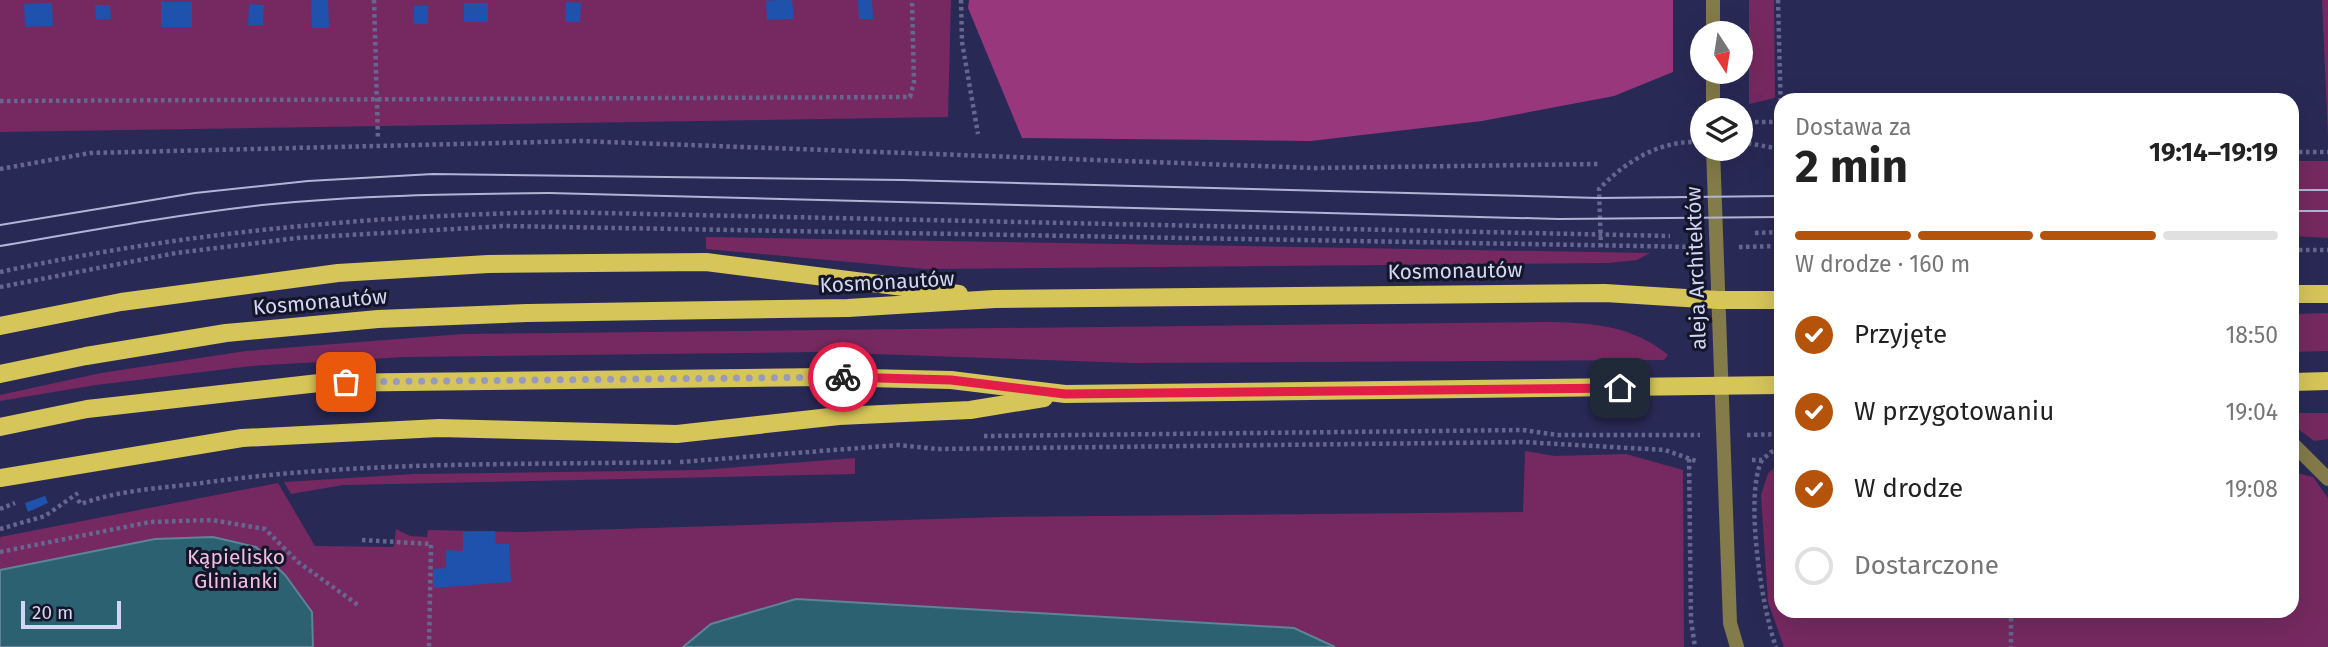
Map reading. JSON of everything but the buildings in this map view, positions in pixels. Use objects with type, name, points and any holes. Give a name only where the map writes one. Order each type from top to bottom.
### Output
[{"type":"main road","points":[[0,326],[121,302],[338,273],[488,264],[706,262],[995,299]]},
{"type":"main road","name":"Kosmonautów","points":[[0,374],[86,356],[226,333],[378,319],[527,313],[848,308],[995,299],[1605,293],[1718,300],[1774,300]]},
{"type":"main road","points":[[2299,294],[2328,294]]},
{"type":"main road","points":[[0,427],[87,409],[319,383],[825,377],[951,380],[1065,394],[1774,385]]},
{"type":"main road","points":[[2299,382],[2328,381]]},
{"type":"main road","points":[[0,478],[242,438],[439,428],[677,434],[839,416],[970,410],[1065,394]]},
{"type":"street","points":[[1713,0],[1713,21]]},
{"type":"street","name":"aleja Architektów","points":[[1713,161],[1730,624],[1737,647]]},
{"type":"street","points":[[2299,450],[2328,479]]},
{"type":"path","points":[[374,0],[378,140]]},
{"type":"path","points":[[0,101],[910,97],[914,82],[912,0]]},
{"type":"path","points":[[961,0],[962,42],[978,134]]},
{"type":"path","points":[[1779,0],[1780,93]]},
{"type":"path","points":[[1753,122],[1774,122]]},
{"type":"path","points":[[0,169],[90,153],[579,141],[1314,169],[1598,164]]},
{"type":"path","points":[[1601,247],[1599,189],[1616,170],[1675,142]]},
{"type":"path","points":[[1753,144],[1774,148]]},
{"type":"path","points":[[2299,152],[2328,152]]},
{"type":"path","points":[[0,272],[214,234],[448,214],[555,212],[910,218],[1670,236]]},
{"type":"path","points":[[0,287],[176,253],[297,238],[505,226],[1663,247]]},
{"type":"path","points":[[1755,233],[1774,232]]},
{"type":"path","points":[[2299,250],[2328,250]]},
{"type":"path","points":[[970,436],[1511,430],[1556,435],[1687,435]]},
{"type":"path","points":[[1768,435],[1774,435]]},
{"type":"path","points":[[78,500],[81,505],[160,488],[251,476],[415,466],[707,462],[898,445],[937,449],[1523,442],[1665,450],[1696,461]]},
{"type":"path","points":[[1774,451],[1762,460],[1754,486],[1764,600],[1776,647]]},
{"type":"path","points":[[1689,460],[1691,620],[1695,647]]},
{"type":"path","points":[[1752,460],[1762,460]]},
{"type":"path","points":[[0,529],[45,516],[65,501]]},
{"type":"path","points":[[0,552],[150,522],[212,520],[265,529],[298,562],[358,605]]},
{"type":"path","points":[[362,540],[430,544],[429,647]]},
{"type":"path","points":[[2011,618],[2011,647]]},
{"type":"green space","points":[[0,0],[951,0],[948,117],[0,132]]},
{"type":"green space","points":[[1749,0],[1774,0],[1774,98],[1753,103],[1753,98],[1749,98],[1749,84],[1754,84],[1754,21],[1749,21]]},
{"type":"green space","points":[[2322,0],[2328,0],[2328,137]]},
{"type":"green space","points":[[2299,161],[2328,161],[2328,238],[2299,236]]},
{"type":"green space","points":[[706,237],[1650,253],[1637,260],[1608,263],[925,269],[706,249]]},
{"type":"green space","points":[[2328,313],[2328,351],[2299,352],[2299,314]]},
{"type":"green space","points":[[1550,322],[1613,328],[1641,338],[1668,355],[1664,360],[1133,363],[816,352],[404,357],[251,366],[96,385],[0,401],[0,395],[101,373],[246,351],[463,334]]},
{"type":"green space","points":[[2299,413],[2328,413],[2328,439],[2314,441],[2299,430]]},
{"type":"green space","name":"Kąpielisko Glinianki","points":[[1525,451],[1555,456],[1626,454],[1683,470],[1684,647],[0,647],[0,537],[278,483],[315,546],[394,547],[396,529],[410,536],[427,537],[428,530],[520,532],[1000,517],[1523,512]]},
{"type":"green space","points":[[855,458],[855,474],[343,485],[291,494],[284,482],[414,474],[701,470]]},
{"type":"green space","points":[[1774,468],[1774,618],[2299,618],[2299,474],[2313,477],[2328,498],[2328,647],[1784,647],[1768,602],[1761,495],[1768,473]]},
{"type":"shaded area","points":[[969,0],[1673,0],[1673,72],[1614,96],[1482,121],[1311,141],[1022,138],[968,8]]},
{"type":"water","points":[[213,537],[256,547],[285,575],[312,612],[313,647],[0,647],[0,570],[155,539]]},
{"type":"water","points":[[796,599],[1294,628],[1335,647],[683,647],[711,624]]},
{"type":"tram line","points":[[0,225],[195,193],[308,181],[433,174],[902,180],[1599,198],[1774,196]]},
{"type":"tram line","points":[[2299,190],[2328,190]]},
{"type":"tram line","points":[[0,246],[163,218],[262,205],[370,197],[478,194],[549,193],[1559,219],[1774,217]]},
{"type":"tram line","points":[[2299,211],[2328,211]]},
{"type":"way so far","points":[[346,382],[843,377]]},
{"type":"route","points":[[843,377],[951,380],[1065,394],[1620,388]]}]
